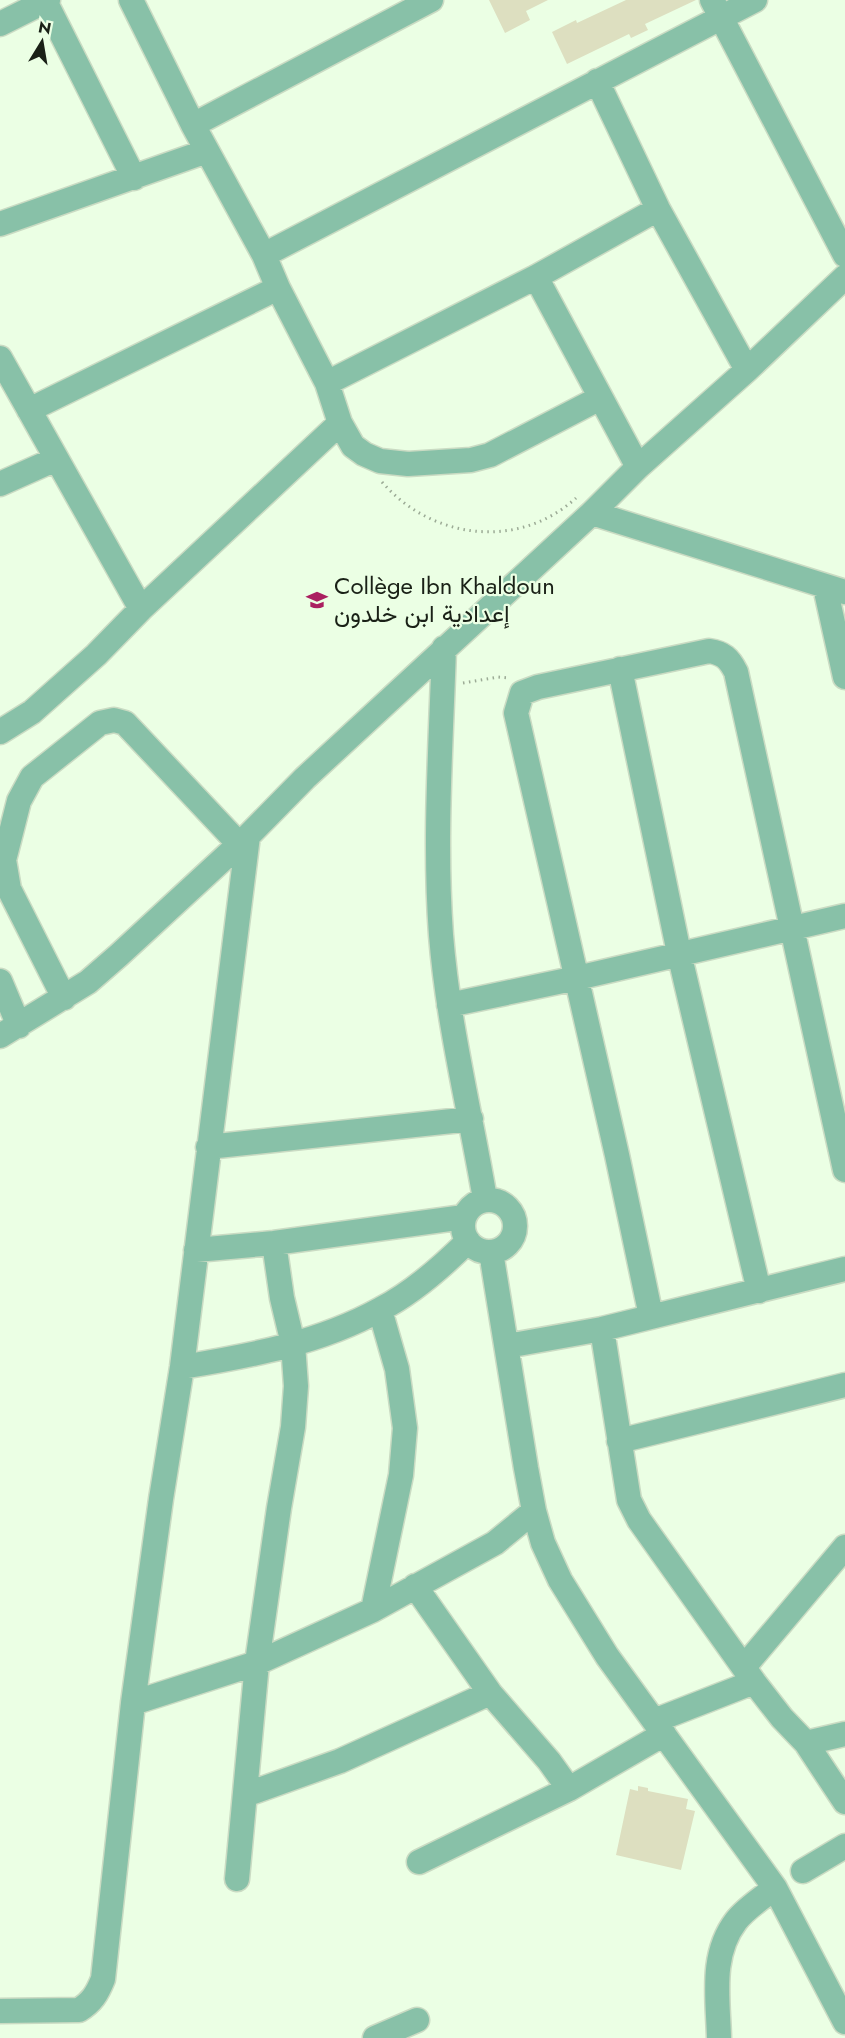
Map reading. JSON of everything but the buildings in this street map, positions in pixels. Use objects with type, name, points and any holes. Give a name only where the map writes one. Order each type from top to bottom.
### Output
[{"type":"street","points":[[131,0],[193,125],[264,255],[278,288],[327,383],[340,423],[353,446],[380,461],[408,464],[471,460],[490,455],[600,398]]},
{"type":"street","points":[[193,125],[431,0]]},
{"type":"street","points":[[264,255],[597,81],[716,9],[755,0]]},
{"type":"street","points":[[0,24],[47,1],[134,178]]},
{"type":"street","points":[[716,9],[845,255]]},
{"type":"street","points":[[597,81],[658,209],[747,370]]},
{"type":"street","points":[[0,224],[207,151]]},
{"type":"street","points":[[327,383],[536,278],[658,209]]},
{"type":"street","points":[[0,981],[10,1031],[88,982],[244,840],[305,778],[444,648],[585,505],[638,467],[747,370],[845,277]]},
{"type":"street","points":[[536,278],[638,467]]},
{"type":"street","points":[[28,410],[278,288]]},
{"type":"street","points":[[0,358],[141,609]]},
{"type":"street","points":[[0,732],[32,712],[96,655],[141,609],[340,423]]},
{"type":"street","points":[[0,484],[56,459]]},
{"type":"street","points":[[585,505],[835,589],[845,677]]},
{"type":"street","points":[[444,648],[439,858],[441,934],[449,1005],[485,1199]]},
{"type":"street","points":[[651,1316],[516,713],[522,693],[538,687],[709,651],[722,653],[730,660],[736,672],[845,1170]]},
{"type":"street","points":[[620,669],[679,954],[759,1291]]},
{"type":"street","points":[[64,998],[9,890],[4,860],[19,801],[32,777],[100,723],[114,720],[125,723],[244,840]]},
{"type":"street","points":[[0,2011],[79,2010],[90,2003],[97,1994],[103,1979],[134,1703],[159,1510],[182,1367],[244,840]]},
{"type":"street","points":[[449,1005],[845,916]]},
{"type":"street","points":[[208,1147],[471,1119]]},
{"type":"street","points":[[485,1199],[499,1202],[506,1207],[515,1222],[514,1230],[506,1245],[491,1252],[474,1247],[464,1234],[464,1217],[475,1204],[485,1199]]},
{"type":"street","points":[[196,1250],[274,1243],[464,1217]]},
{"type":"street","points":[[182,1367],[254,1355],[293,1344],[380,1310],[417,1287],[468,1242]]},
{"type":"street","points":[[237,1879],[257,1663],[293,1427],[296,1386],[293,1344],[282,1298],[274,1243]]},
{"type":"street","points":[[491,1252],[534,1511],[543,1543],[571,1599],[607,1656],[775,1888],[845,2022]]},
{"type":"street","points":[[507,1346],[602,1329],[845,1269]]},
{"type":"street","points":[[373,1610],[401,1475],[405,1428],[397,1369],[380,1310]]},
{"type":"street","points":[[602,1329],[629,1500],[639,1520],[749,1674],[782,1718],[806,1743],[845,1802]]},
{"type":"street","points":[[619,1441],[845,1385]]},
{"type":"street","points":[[134,1703],[257,1663],[373,1610],[495,1543],[534,1511]]},
{"type":"street","points":[[419,1862],[569,1789],[659,1728],[749,1674],[845,1547]]},
{"type":"street","points":[[415,1586],[490,1693],[549,1761],[569,1789]]},
{"type":"street","points":[[245,1796],[340,1761],[490,1693]]},
{"type":"street","points":[[806,1743],[845,1734]]},
{"type":"street","points":[[803,1871],[845,1846]]},
{"type":"street","points":[[719,2038],[718,1958],[725,1938],[737,1920],[775,1888]]},
{"type":"street","points":[[375,2038],[417,2019]]},
{"type":"path","points":[[364,454],[376,474],[408,507],[428,518],[461,529],[496,532],[519,529],[585,505]]},
{"type":"path","points":[[443,687],[503,676],[512,680],[522,693]]},
{"type":"place","name":"Collège Ibn Khaldoun إعدادية ابن خلدون","points":[[317,600]]}]
